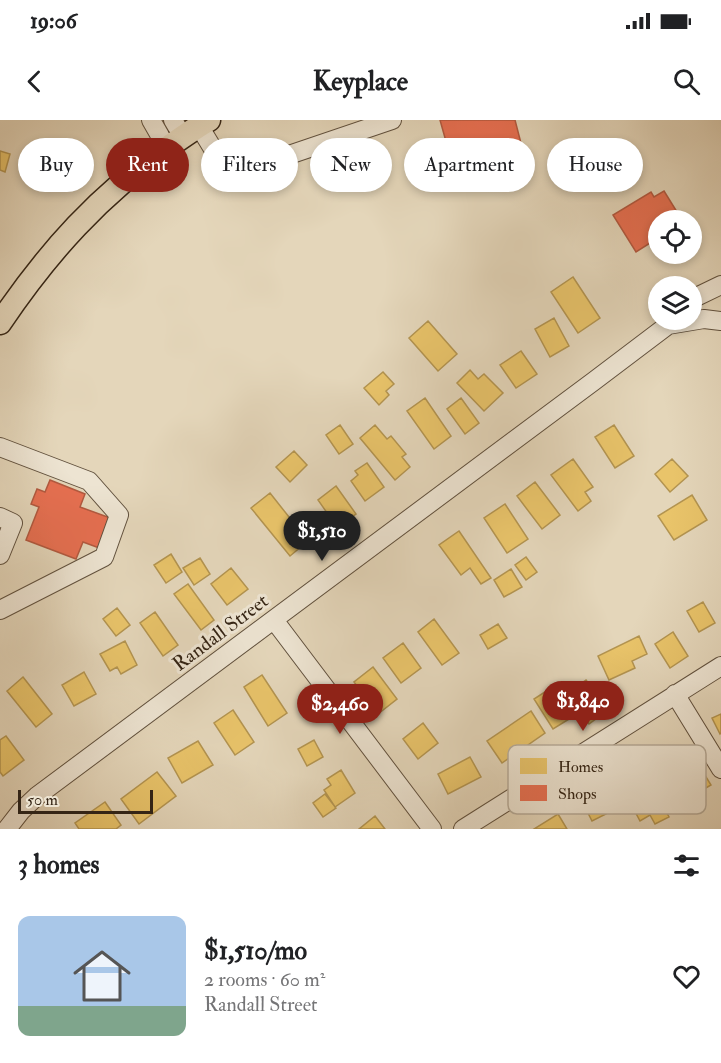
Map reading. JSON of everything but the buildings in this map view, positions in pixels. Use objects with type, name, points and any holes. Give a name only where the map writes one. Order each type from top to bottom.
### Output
[{"type":"main road","points":[[0,323],[52,251],[77,224],[109,193],[186,130]]},
{"type":"street","points":[[151,120],[186,130],[229,175],[237,176],[277,159],[392,120]]},
{"type":"street","points":[[702,294],[721,285]]},
{"type":"street","name":"Randall Street","points":[[702,319],[721,321]]},
{"type":"street","name":"Randall Street","points":[[7,829],[37,796],[659,330]]},
{"type":"street","points":[[0,447],[89,481],[119,515],[104,557],[0,610]]},
{"type":"street","points":[[0,517],[13,523],[0,555]]},
{"type":"street","points":[[274,620],[432,829]]},
{"type":"street","points":[[595,745],[721,666]]},
{"type":"street","points":[[675,694],[721,769]]},
{"type":"street","points":[[464,829],[508,801]]}]
